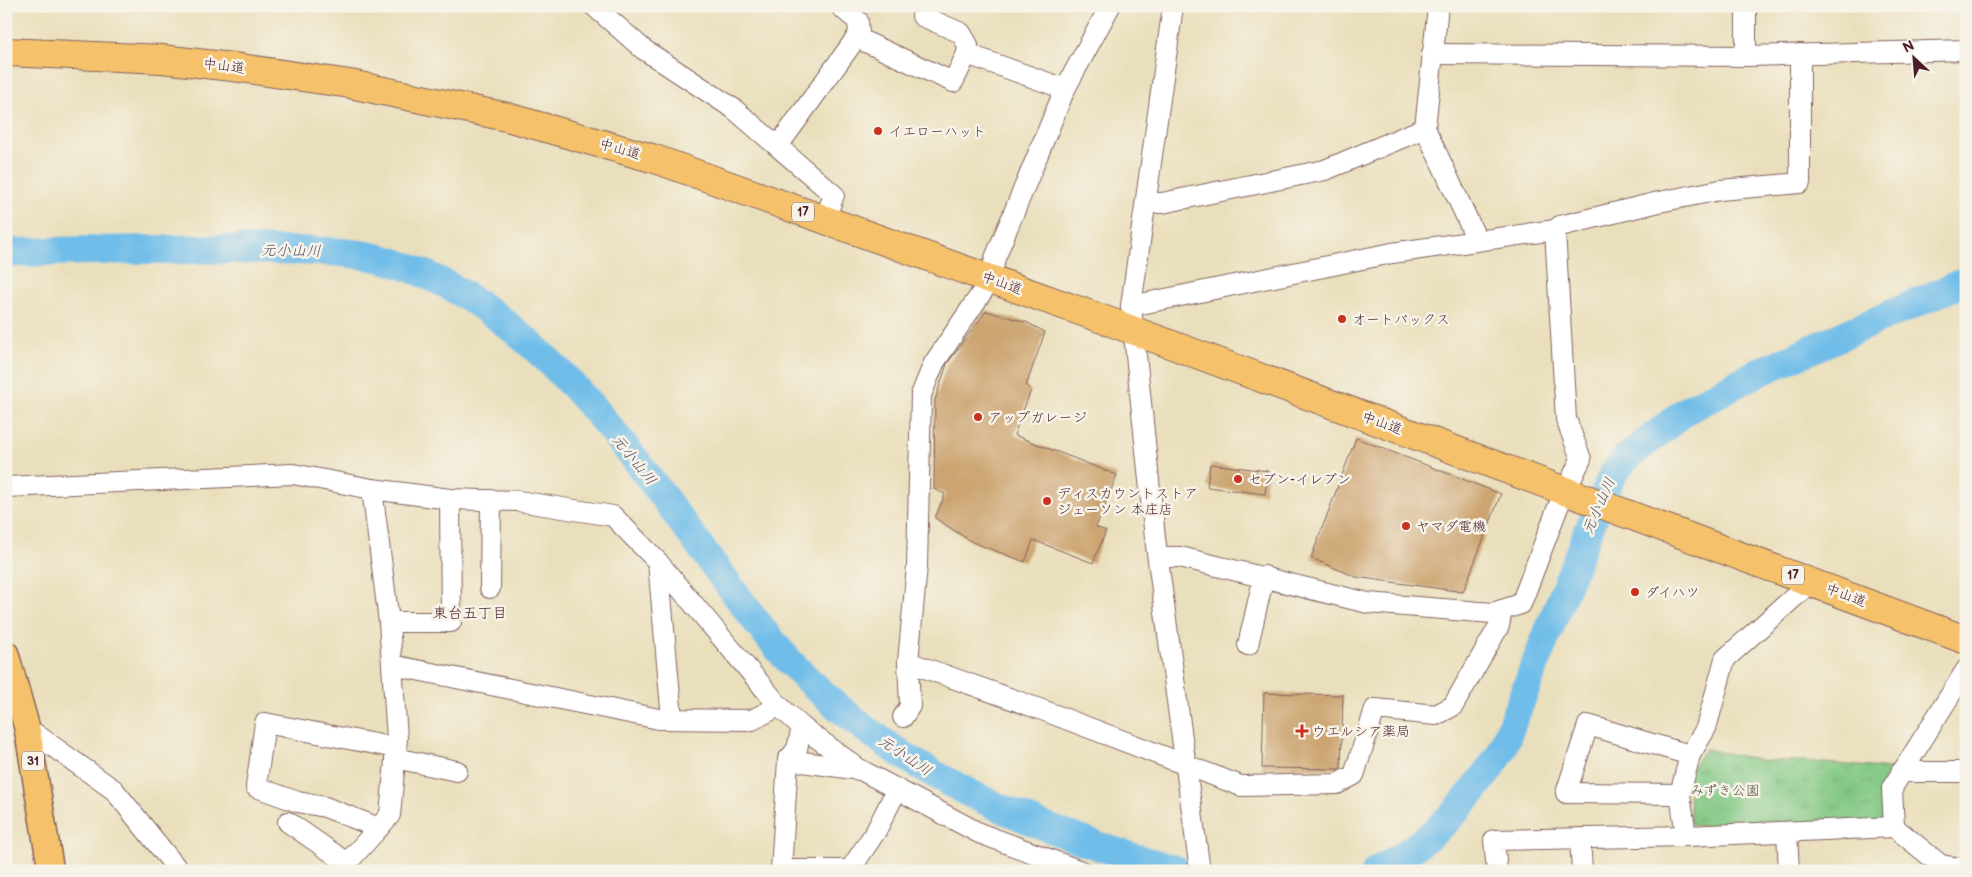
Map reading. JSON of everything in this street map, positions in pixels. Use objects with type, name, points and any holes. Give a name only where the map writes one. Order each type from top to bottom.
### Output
[{"type":"highway","name":"中山道","points":[[6,52],[162,59],[241,68],[360,86],[508,117],[656,159],[991,279],[1131,318],[1568,492],[1966,640]]},
{"type":"main road","name":"31","points":[[6,654],[27,728],[51,871]]},
{"type":"street","points":[[594,6],[643,50],[734,109],[834,196],[825,220]]},
{"type":"street","points":[[778,146],[860,34],[858,21],[842,8],[843,6]]},
{"type":"street","points":[[903,717],[910,706],[908,662],[917,566],[921,395],[934,363],[991,279],[995,258],[1065,89],[1110,6]]},
{"type":"street","points":[[1173,6],[1131,318],[1158,557],[1184,764],[1200,871]]},
{"type":"street","points":[[1438,6],[1425,128],[1477,240]]},
{"type":"street","points":[[1746,6],[1746,56]]},
{"type":"street","points":[[856,38],[953,82],[967,54],[968,45],[962,33],[922,16]]},
{"type":"street","points":[[1432,54],[1746,56],[1966,50]]},
{"type":"street","points":[[967,54],[1065,89]]},
{"type":"street","points":[[1131,318],[1392,253],[1555,230],[1560,226],[1659,202],[1720,190],[1800,183],[1800,54]]},
{"type":"street","points":[[1146,203],[1162,203],[1325,170],[1425,128]]},
{"type":"street","points":[[1158,557],[1180,557],[1264,576],[1368,603],[1492,613],[1521,604],[1581,459],[1566,419],[1555,230]]},
{"type":"street","points":[[6,487],[293,474],[372,490],[450,499],[518,501],[613,516],[658,562],[779,706],[802,728],[861,770],[979,833],[1081,871]]},
{"type":"street","points":[[288,822],[343,867],[390,815],[396,753],[390,622],[372,490]]},
{"type":"street","points":[[390,622],[451,622],[450,499]]},
{"type":"street","points":[[490,588],[491,500]]},
{"type":"street","points":[[658,562],[672,719]]},
{"type":"street","points":[[1248,645],[1264,576]]},
{"type":"street","points":[[1686,836],[1680,794],[1690,755],[1706,728],[1725,659],[1811,582]]},
{"type":"street","points":[[908,662],[1045,710],[1241,786],[1337,784],[1354,775],[1375,709],[1436,715],[1453,706],[1499,626],[1502,610]]},
{"type":"street","points":[[392,665],[659,719],[752,720],[779,706]]},
{"type":"street","points":[[1894,828],[1892,788],[1966,670]]},
{"type":"street","points":[[379,828],[325,807],[298,802],[256,787],[265,723],[396,753],[457,771]]},
{"type":"street","points":[[1680,794],[1566,793],[1588,725],[1690,755]]},
{"type":"street","points":[[27,728],[114,790],[179,871]]},
{"type":"street","points":[[802,728],[797,749],[788,760],[781,870],[851,871],[876,831],[897,789]]},
{"type":"street","points":[[788,760],[861,770]]},
{"type":"street","points":[[1901,772],[1966,772]]},
{"type":"street","points":[[1497,871],[1494,840],[1787,833],[1894,828],[1941,868],[1966,869]]},
{"type":"street","points":[[1787,833],[1789,871]]},
{"type":"street","points":[[1580,838],[1582,871]]},
{"type":"green space","name":"みずき公園","points":[[1705,749],[1765,761],[1802,761],[1892,769],[1886,785],[1883,821],[1698,826],[1691,824],[1688,785],[1691,769]]},
{"type":"building","points":[[986,311],[1026,322],[1045,332],[1026,386],[1031,390],[1014,435],[1117,475],[1096,527],[1106,531],[1093,563],[1033,540],[1025,562],[972,542],[935,518],[945,494],[934,489],[935,400],[947,364]]},
{"type":"building","name":"ヤマダ電機","points":[[1356,438],[1501,494],[1463,592],[1356,577],[1311,558]]},
{"type":"building","name":"セブン-イレブン","points":[[1210,464],[1268,471],[1265,494],[1207,487]]},
{"type":"building","name":"ウエルシア薬局","points":[[1264,693],[1343,695],[1341,769],[1262,768]]},
{"type":"waterway","name":"元小山川","points":[[6,253],[203,249],[348,253],[394,262],[447,285],[495,315],[539,352],[580,393],[618,437],[773,643],[792,664],[834,703],[878,738],[923,768],[971,794],[1021,817],[1073,837],[1180,871]]},
{"type":"waterway","name":"元小山川","points":[[1376,871],[1414,848],[1446,821],[1474,790],[1500,754],[1587,533],[1612,476],[1625,459],[1687,410],[1753,375],[1966,281]]},
{"type":"place","name":"イエローハット","points":[[878,131]]},
{"type":"place","name":"オートバックス","points":[[1342,319]]},
{"type":"place","name":"アップガレージ","points":[[978,417]]},
{"type":"place","name":"セブン-イレブン","points":[[1238,479]]},
{"type":"place","name":"ディスカウントストア ジェーソン 本庄店","points":[[1047,501]]},
{"type":"place","name":"ヤマダ電機","points":[[1406,526]]},
{"type":"place","name":"ダイハツ","points":[[1635,592]]},
{"type":"place","name":"ウエルシア薬局","points":[[1302,731]]},
{"type":"district","name":"東台五丁目","points":[[470,613]]}]
